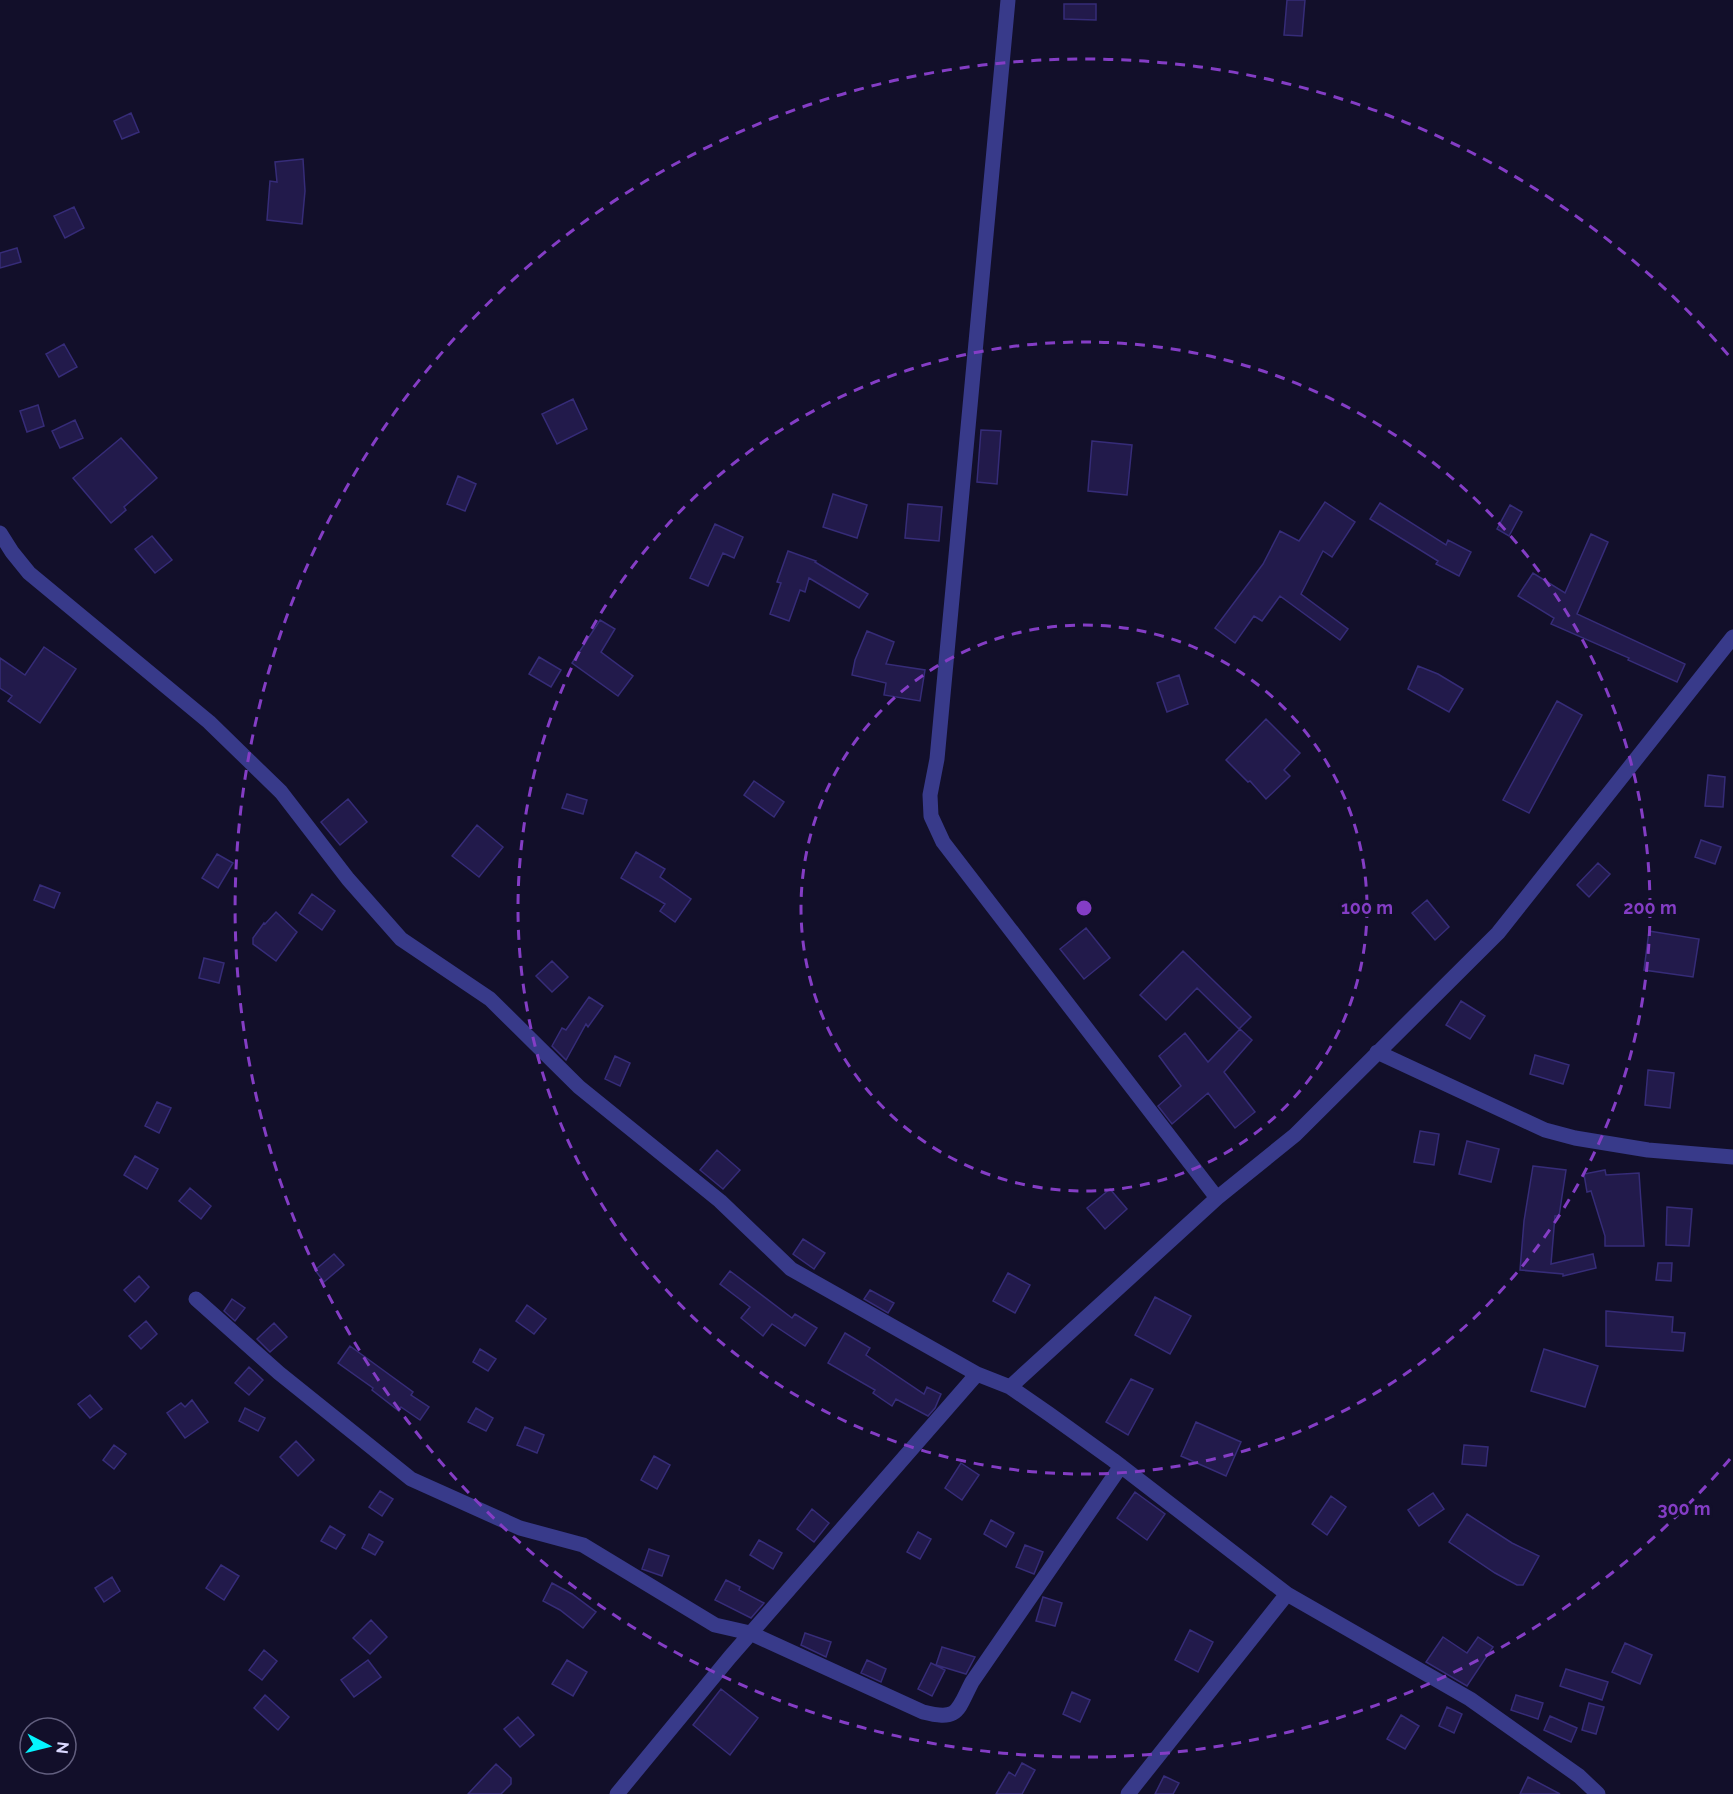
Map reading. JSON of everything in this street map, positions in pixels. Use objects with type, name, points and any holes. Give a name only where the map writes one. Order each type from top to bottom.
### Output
[{"type":"street","points":[[1008,0],[937,759],[930,795],[931,816],[943,842],[1217,1198]]},
{"type":"street","points":[[0,533],[28,573],[94,624],[209,722],[281,792],[348,879],[401,939],[490,999],[579,1087],[720,1201],[791,1269],[977,1374],[1010,1387],[1121,1466],[1287,1594],[1470,1699],[1579,1776],[1598,1794]]},
{"type":"street","points":[[1010,1387],[1217,1198],[1295,1135],[1498,933],[1733,637]]},
{"type":"street","points":[[1377,1052],[1545,1130],[1575,1138],[1648,1150],[1733,1157]]},
{"type":"street","points":[[196,1299],[279,1373],[411,1479],[520,1528],[583,1545],[715,1625],[750,1633],[923,1712],[941,1716],[951,1715],[959,1708],[972,1682],[1121,1466]]},
{"type":"street","points":[[617,1794],[750,1633],[977,1374]]},
{"type":"street","points":[[1128,1794],[1287,1594]]},
{"type":"building","points":[[1287,0],[1305,0],[1302,36],[1284,35]]},
{"type":"building","points":[[1064,4],[1096,4],[1096,20],[1064,19]]},
{"type":"building","points":[[131,113],[139,132],[122,139],[114,121]]},
{"type":"building","points":[[303,159],[305,191],[302,224],[267,220],[270,181],[277,182],[275,162]]},
{"type":"building","points":[[74,207],[84,228],[65,238],[54,216]]},
{"type":"building","points":[[17,248],[21,262],[0,268],[0,253]]},
{"type":"building","points":[[64,344],[77,367],[59,377],[46,354]]},
{"type":"building","points":[[573,399],[587,429],[557,444],[542,414]]},
{"type":"building","points":[[38,405],[44,426],[27,432],[20,411]]},
{"type":"building","points":[[75,420],[83,438],[60,448],[52,431]]},
{"type":"building","points":[[981,430],[1001,431],[997,484],[977,482]]},
{"type":"building","points":[[121,438],[157,478],[124,507],[126,510],[111,523],[73,478]]},
{"type":"building","points":[[1092,441],[1132,445],[1127,495],[1088,491]]},
{"type":"building","points":[[458,476],[476,484],[465,511],[447,504]]},
{"type":"building","points":[[833,494],[867,505],[857,538],[823,527]]},
{"type":"building","points":[[1325,502],[1355,522],[1332,557],[1323,551],[1301,594],[1348,629],[1340,640],[1280,596],[1262,621],[1254,616],[1235,643],[1215,628],[1263,564],[1280,531],[1299,541]]},
{"type":"building","points":[[1380,503],[1446,545],[1448,540],[1471,552],[1459,576],[1436,564],[1438,561],[1370,519]]},
{"type":"building","points":[[908,504],[942,507],[939,541],[905,538]]},
{"type":"building","points":[[1510,505],[1522,512],[1509,536],[1497,529]]},
{"type":"building","points":[[715,524],[743,537],[734,558],[723,553],[708,586],[690,578]]},
{"type":"building","points":[[1591,534],[1608,542],[1577,614],[1685,664],[1677,682],[1551,624],[1554,618],[1518,596],[1533,573],[1565,593]]},
{"type":"building","points":[[152,536],[172,560],[155,573],[135,549]]},
{"type":"building","points":[[788,551],[816,561],[868,594],[859,608],[809,578],[805,592],[800,590],[789,621],[770,614],[781,583],[777,582]]},
{"type":"building","points":[[600,620],[615,629],[601,652],[633,676],[618,696],[572,663]]},
{"type":"building","points":[[867,631],[894,642],[886,664],[925,670],[920,701],[884,695],[886,683],[852,675],[855,660]]},
{"type":"building","points":[[44,647],[76,669],[40,723],[8,701],[12,696],[0,688],[0,658],[25,675]]},
{"type":"building","points":[[539,657],[561,670],[551,687],[529,674]]},
{"type":"building","points":[[1418,666],[1438,674],[1463,689],[1449,712],[1408,689]]},
{"type":"building","points":[[1179,675],[1188,704],[1167,712],[1157,683]]},
{"type":"building","points":[[1557,701],[1582,715],[1529,813],[1503,800]]},
{"type":"building","points":[[1266,719],[1300,753],[1284,770],[1290,776],[1266,799],[1226,760]]},
{"type":"building","points":[[1708,775],[1725,777],[1723,807],[1705,806]]},
{"type":"building","points":[[754,781],[784,802],[774,817],[744,795]]},
{"type":"building","points":[[567,794],[587,800],[583,814],[562,808]]},
{"type":"building","points":[[348,799],[367,822],[340,845],[321,822]]},
{"type":"building","points":[[477,825],[503,847],[479,877],[452,856]]},
{"type":"building","points":[[1701,840],[1721,847],[1715,864],[1695,857]]},
{"type":"building","points":[[636,852],[665,869],[660,877],[691,899],[675,922],[660,911],[665,904],[621,878]]},
{"type":"building","points":[[217,854],[233,863],[218,888],[202,878]]},
{"type":"building","points":[[1598,863],[1610,874],[1589,897],[1577,885]]},
{"type":"building","points":[[40,885],[60,893],[54,908],[34,900]]},
{"type":"building","points":[[312,894],[335,911],[322,930],[299,913]]},
{"type":"building","points":[[1427,900],[1449,927],[1435,940],[1412,913]]},
{"type":"building","points":[[276,912],[297,932],[276,961],[253,944],[253,938]]},
{"type":"building","points":[[1086,928],[1110,958],[1084,979],[1060,949]]},
{"type":"building","points":[[1649,931],[1699,939],[1693,977],[1644,970]]},
{"type":"building","points":[[1183,951],[1251,1017],[1239,1029],[1197,988],[1166,1020],[1140,995]]},
{"type":"building","points":[[204,958],[224,963],[219,983],[199,978]]},
{"type":"building","points":[[552,961],[568,977],[552,992],[536,976]]},
{"type":"building","points":[[589,997],[603,1006],[588,1027],[586,1024],[566,1060],[552,1046],[562,1028],[566,1030]]},
{"type":"building","points":[[1461,1001],[1485,1016],[1470,1039],[1446,1025]]},
{"type":"building","points":[[1240,1029],[1252,1040],[1224,1072],[1255,1112],[1235,1128],[1208,1093],[1172,1124],[1158,1106],[1181,1086],[1159,1056],[1185,1033],[1208,1062]]},
{"type":"building","points":[[1535,1055],[1569,1065],[1563,1084],[1530,1074]]},
{"type":"building","points":[[615,1056],[630,1063],[620,1086],[605,1079]]},
{"type":"building","points":[[1648,1070],[1674,1073],[1670,1108],[1645,1105]]},
{"type":"building","points":[[157,1102],[171,1108],[159,1133],[145,1126]]},
{"type":"building","points":[[1420,1131],[1439,1134],[1434,1165],[1414,1162]]},
{"type":"building","points":[[1467,1141],[1499,1149],[1491,1182],[1459,1174]]},
{"type":"building","points":[[717,1150],[740,1170],[723,1189],[700,1170]]},
{"type":"building","points":[[135,1156],[158,1169],[147,1189],[124,1175]]},
{"type":"building","points":[[1533,1166],[1566,1170],[1559,1216],[1555,1216],[1551,1264],[1593,1254],[1596,1268],[1563,1276],[1563,1274],[1520,1270],[1524,1221]]},
{"type":"building","points":[[1605,1170],[1606,1175],[1639,1173],[1644,1246],[1605,1246],[1605,1236],[1591,1191],[1587,1192],[1584,1174]]},
{"type":"building","points":[[190,1188],[211,1206],[201,1219],[179,1201]]},
{"type":"building","points":[[1110,1189],[1127,1209],[1105,1229],[1087,1208]]},
{"type":"building","points":[[1667,1207],[1692,1209],[1689,1246],[1666,1245]]},
{"type":"building","points":[[803,1239],[825,1253],[814,1269],[793,1254]]},
{"type":"building","points":[[334,1254],[344,1265],[324,1282],[315,1270]]},
{"type":"building","points":[[1658,1263],[1672,1263],[1671,1281],[1656,1280]]},
{"type":"building","points":[[730,1271],[792,1318],[795,1314],[817,1328],[805,1346],[772,1324],[763,1336],[741,1318],[750,1307],[720,1284]]},
{"type":"building","points":[[1008,1273],[1030,1285],[1015,1313],[993,1301]]},
{"type":"building","points":[[139,1276],[149,1287],[135,1302],[124,1290]]},
{"type":"building","points":[[870,1290],[894,1303],[888,1313],[864,1299]]},
{"type":"building","points":[[1155,1297],[1191,1316],[1170,1354],[1135,1335]]},
{"type":"building","points":[[232,1299],[245,1308],[235,1321],[224,1311]]},
{"type":"building","points":[[527,1305],[546,1319],[534,1334],[516,1321]]},
{"type":"building","points":[[1606,1311],[1673,1317],[1672,1332],[1685,1333],[1683,1351],[1606,1346]]},
{"type":"building","points":[[146,1321],[157,1334],[141,1349],[129,1336]]},
{"type":"building","points":[[274,1323],[287,1337],[270,1352],[257,1339]]},
{"type":"building","points":[[845,1333],[870,1348],[866,1355],[924,1394],[927,1387],[941,1394],[935,1408],[928,1416],[896,1399],[892,1406],[873,1393],[875,1390],[828,1363]]},
{"type":"building","points":[[350,1346],[413,1392],[411,1395],[429,1407],[420,1420],[401,1407],[399,1411],[372,1390],[373,1388],[338,1363]]},
{"type":"building","points":[[480,1349],[496,1359],[488,1371],[473,1362]]},
{"type":"building","points":[[1544,1349],[1598,1366],[1585,1407],[1531,1391]]},
{"type":"building","points":[[249,1367],[263,1380],[249,1395],[235,1383]]},
{"type":"building","points":[[1131,1379],[1153,1389],[1128,1435],[1106,1422]]},
{"type":"building","points":[[90,1395],[102,1409],[90,1418],[78,1404]]},
{"type":"building","points":[[192,1400],[208,1422],[185,1438],[167,1413],[181,1403],[185,1407]]},
{"type":"building","points":[[245,1408],[265,1418],[258,1431],[239,1421]]},
{"type":"building","points":[[476,1408],[493,1418],[486,1431],[468,1422]]},
{"type":"building","points":[[1196,1422],[1241,1442],[1226,1476],[1181,1456]]},
{"type":"building","points":[[525,1427],[544,1435],[537,1453],[517,1445]]},
{"type":"building","points":[[296,1441],[314,1460],[298,1476],[280,1457]]},
{"type":"building","points":[[114,1445],[126,1454],[114,1469],[103,1460]]},
{"type":"building","points":[[1464,1445],[1488,1447],[1486,1466],[1462,1464]]},
{"type":"building","points":[[654,1456],[670,1465],[657,1489],[641,1480]]},
{"type":"building","points":[[961,1463],[979,1475],[962,1500],[945,1488]]},
{"type":"building","points":[[380,1491],[393,1499],[382,1516],[369,1507]]},
{"type":"building","points":[[1135,1492],[1165,1514],[1147,1540],[1117,1518]]},
{"type":"building","points":[[1433,1493],[1444,1509],[1419,1526],[1408,1510]]},
{"type":"building","points":[[1331,1496],[1346,1507],[1327,1535],[1312,1524]]},
{"type":"building","points":[[812,1509],[829,1523],[814,1542],[797,1529]]},
{"type":"building","points":[[1467,1514],[1512,1543],[1539,1556],[1523,1585],[1517,1585],[1495,1573],[1449,1542]]},
{"type":"building","points":[[991,1520],[1014,1533],[1006,1547],[984,1534]]},
{"type":"building","points":[[330,1526],[345,1535],[336,1549],[321,1541]]},
{"type":"building","points":[[918,1532],[931,1539],[920,1559],[907,1552]]},
{"type":"building","points":[[369,1534],[383,1542],[375,1555],[362,1548]]},
{"type":"building","points":[[759,1540],[782,1553],[773,1569],[750,1555]]},
{"type":"building","points":[[1025,1545],[1043,1552],[1034,1574],[1016,1567]]},
{"type":"building","points":[[649,1549],[669,1556],[662,1576],[642,1569]]},
{"type":"building","points":[[221,1565],[239,1576],[224,1600],[206,1588]]},
{"type":"building","points":[[112,1577],[120,1591],[104,1602],[95,1588]]},
{"type":"building","points":[[726,1580],[740,1587],[739,1590],[764,1603],[751,1618],[715,1600]]},
{"type":"building","points":[[552,1583],[572,1594],[596,1612],[583,1628],[560,1610],[543,1601]]},
{"type":"building","points":[[1043,1597],[1062,1603],[1055,1626],[1036,1621]]},
{"type":"building","points":[[371,1620],[387,1637],[370,1654],[353,1638]]},
{"type":"building","points":[[1190,1630],[1213,1642],[1198,1672],[1175,1660]]},
{"type":"building","points":[[805,1633],[831,1642],[826,1657],[801,1645]]},
{"type":"building","points":[[1443,1637],[1467,1653],[1478,1637],[1493,1647],[1467,1686],[1426,1662]]},
{"type":"building","points":[[1625,1643],[1652,1655],[1640,1684],[1612,1672]]},
{"type":"building","points":[[942,1647],[975,1657],[966,1674],[936,1665]]},
{"type":"building","points":[[264,1650],[277,1661],[262,1680],[249,1670]]},
{"type":"building","points":[[368,1660],[381,1677],[354,1697],[341,1680]]},
{"type":"building","points":[[567,1660],[587,1672],[573,1696],[552,1684]]},
{"type":"building","points":[[867,1660],[886,1669],[881,1682],[861,1673]]},
{"type":"building","points":[[931,1663],[945,1670],[932,1696],[918,1689]]},
{"type":"building","points":[[1566,1669],[1608,1682],[1602,1700],[1560,1686]]},
{"type":"building","points":[[721,1689],[758,1718],[730,1755],[693,1725]]},
{"type":"building","points":[[1072,1692],[1090,1700],[1080,1722],[1063,1714]]},
{"type":"building","points":[[265,1695],[289,1717],[278,1730],[254,1708]]},
{"type":"building","points":[[1516,1695],[1543,1703],[1538,1719],[1511,1710]]},
{"type":"building","points":[[1589,1703],[1604,1707],[1596,1734],[1582,1730]]},
{"type":"building","points":[[1447,1707],[1462,1714],[1454,1733],[1439,1726]]},
{"type":"building","points":[[1401,1715],[1419,1726],[1405,1749],[1387,1739]]},
{"type":"building","points":[[1550,1716],[1577,1728],[1571,1742],[1544,1730]]},
{"type":"building","points":[[518,1717],[534,1735],[520,1747],[504,1729]]},
{"type":"building","points":[[1022,1763],[1035,1770],[1022,1794],[996,1794],[1009,1772],[1015,1776]]},
{"type":"building","points":[[496,1764],[511,1778],[511,1784],[501,1794],[468,1794]]},
{"type":"building","points":[[1164,1776],[1179,1783],[1173,1794],[1155,1794]]},
{"type":"building","points":[[1528,1777],[1560,1794],[1520,1794]]}]
